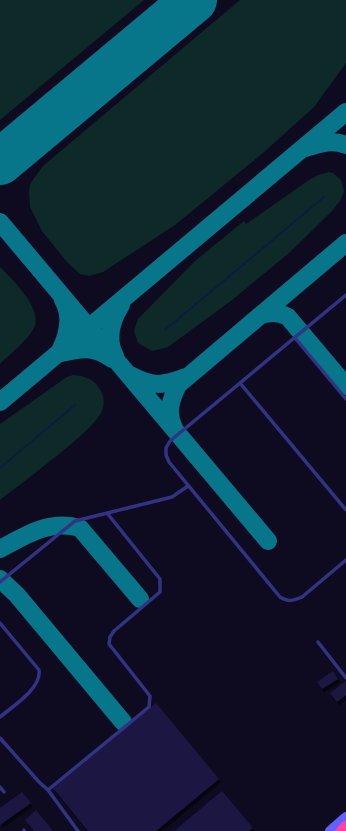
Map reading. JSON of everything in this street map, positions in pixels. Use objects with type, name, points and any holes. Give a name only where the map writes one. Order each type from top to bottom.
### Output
[{"type":"highway","points":[[342,831],[346,827]]},
{"type":"main road","points":[[330,831],[346,817]]},
{"type":"lane","points":[[346,295],[170,441],[166,448],[166,455],[169,462],[280,597],[286,600],[294,601],[302,597],[346,560]]},
{"type":"lane","points":[[294,338],[346,399]]},
{"type":"lane","points":[[240,383],[346,510]]},
{"type":"lane","points":[[0,582],[75,521],[172,497],[188,486]]},
{"type":"lane","points":[[48,790],[149,707],[151,701],[150,696],[109,644],[110,637],[114,631],[160,592],[162,586],[160,579],[108,513]]},
{"type":"lane","points":[[0,622],[39,670],[40,678],[37,685],[0,717]]},
{"type":"lane","points":[[318,642],[346,678]]},
{"type":"lane","points":[[0,738],[48,790],[78,831]]},
{"type":"lane","points":[[0,787],[4,792]]},
{"type":"green space","points":[[0,0],[144,0],[0,120]]},
{"type":"green space","points":[[240,0],[346,0],[346,63],[314,107],[263,153],[175,225],[103,272],[89,276],[80,274],[67,262],[42,231],[30,207],[30,184],[43,166]]},
{"type":"green space","points":[[329,172],[333,173],[341,180],[344,191],[340,201],[332,211],[289,253],[232,300],[168,347],[152,351],[138,343],[134,331],[138,319],[195,261],[244,221],[246,224],[309,180],[318,175]]},
{"type":"green space","points":[[0,267],[25,295],[31,304],[36,320],[31,333],[0,364]]},
{"type":"green space","points":[[73,375],[88,378],[97,385],[104,399],[102,411],[86,431],[0,500],[0,424],[67,377]]},
{"type":"building","points":[[333,671],[338,679],[322,689],[317,682]]},
{"type":"building","points":[[346,681],[346,695],[337,702],[330,693]]},
{"type":"building","points":[[156,703],[219,779],[156,831],[88,831],[53,788]]},
{"type":"building","points":[[222,791],[253,828],[249,831],[174,831]]},
{"type":"building","points":[[22,792],[31,803],[0,825],[0,808]]},
{"type":"building","points":[[36,810],[53,831],[34,831],[25,820]]},
{"type":"waterway","points":[[165,330],[324,197]]},
{"type":"waterway","points":[[0,468],[75,405]]},
{"type":"taxiway","points":[[0,402],[346,112]]},
{"type":"taxiway","points":[[306,148],[331,142],[346,145]]},
{"type":"taxiway","points":[[0,173],[11,153]]},
{"type":"taxiway","points":[[0,222],[268,541]]},
{"type":"taxiway","points":[[174,428],[170,417],[170,406],[178,385],[346,243]]},
{"type":"taxiway","points":[[60,351],[67,332],[69,319],[63,300]]},
{"type":"taxiway","points":[[115,356],[112,350],[110,337],[112,324],[121,305]]},
{"type":"taxiway","points":[[259,316],[274,313],[288,317],[346,386]]},
{"type":"taxiway","points":[[61,353],[88,349],[99,352],[112,359]]},
{"type":"taxiway","points":[[130,375],[145,382],[158,384],[171,382],[186,377]]},
{"type":"taxiway","points":[[0,549],[29,534],[48,527],[69,526],[80,528],[140,599]]},
{"type":"taxiway","points":[[0,579],[17,595],[123,722]]},
{"type":"runway","points":[[0,162],[194,0]]}]
